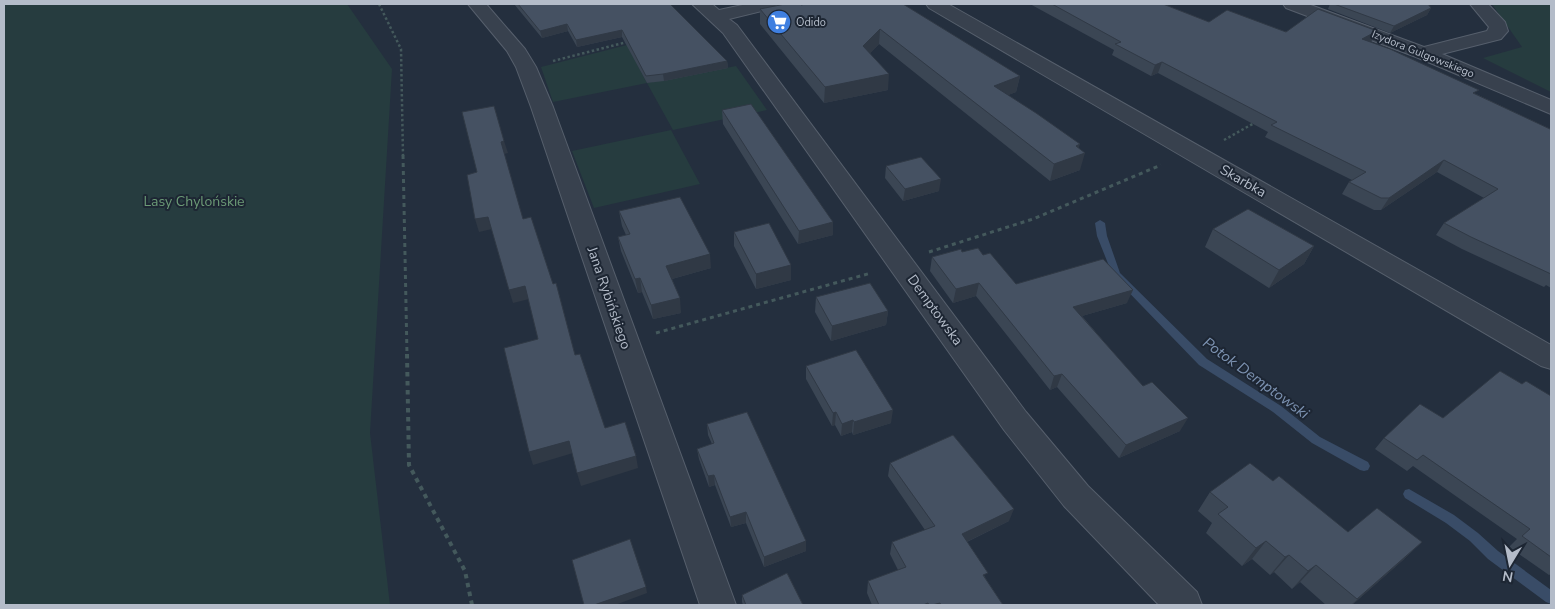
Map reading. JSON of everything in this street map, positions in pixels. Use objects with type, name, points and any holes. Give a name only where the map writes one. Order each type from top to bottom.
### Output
[{"type":"street","name":"Jana Rybińskiego","points":[[477,4],[515,49],[526,67],[542,107],[718,605]]},
{"type":"street","points":[[708,10],[768,4]]},
{"type":"street","name":"Skarbka","points":[[935,4],[1551,358]]},
{"type":"street","name":"Izydora Gulgowskiego","points":[[1292,4],[1422,53],[1551,108]]},
{"type":"street","points":[[1422,53],[1494,35],[1499,31],[1498,26],[1479,4]]},
{"type":"street","name":"Demptowska","points":[[708,10],[730,29],[1015,421],[1076,496],[1184,605]]},
{"type":"path","points":[[379,4],[402,48],[409,465],[465,571],[472,605]]},
{"type":"path","points":[[550,62],[634,40]]},
{"type":"path","points":[[1230,137],[1262,119]]},
{"type":"path","points":[[923,254],[1034,219],[1164,164]]},
{"type":"path","points":[[664,331],[873,272]]},
{"type":"green space","name":"Lasy Chylońskie","points":[[4,4],[347,4],[392,69],[370,433],[390,605],[4,605]]},
{"type":"green space","points":[[1492,4],[1551,4],[1551,92],[1483,58],[1522,47]]},
{"type":"green space","points":[[627,45],[647,83],[553,102],[541,67]]},
{"type":"green space","points":[[736,66],[767,110],[673,130],[647,83]]},
{"type":"green space","points":[[671,130],[700,184],[594,208],[572,151]]},
{"type":"building","points":[[518,4],[670,4],[727,61],[646,76],[622,30],[576,40],[567,24],[540,31]]},
{"type":"building","points":[[785,4],[903,4],[1020,76],[994,86],[1080,144],[1076,146],[1085,153],[1054,164],[880,29],[863,46],[889,74],[825,87],[760,9]]},
{"type":"building","points":[[1052,4],[1163,4],[1209,22],[1227,10],[1286,32],[1318,9],[1377,31],[1362,39],[1390,49],[1479,90],[1473,93],[1551,129],[1551,274],[1444,223],[1498,189],[1444,160],[1389,198],[1381,198],[1349,182],[1366,172],[1271,125],[1277,122],[1162,62],[1155,65],[1115,44],[1121,42]]},
{"type":"building","points":[[1334,4],[1428,4],[1431,8],[1394,26]]},
{"type":"building","points":[[751,104],[833,222],[799,231],[722,110]]},
{"type":"building","points":[[494,106],[504,141],[501,142],[523,219],[531,217],[553,284],[556,283],[575,355],[580,354],[605,428],[625,422],[636,456],[577,473],[569,441],[529,452],[504,348],[538,339],[525,286],[509,290],[488,217],[475,219],[467,175],[477,172],[462,112]]},
{"type":"building","points":[[921,157],[941,179],[905,189],[886,166]]},
{"type":"building","points":[[680,197],[710,254],[666,266],[680,298],[651,305],[640,278],[635,279],[618,237],[630,234],[619,211]]},
{"type":"building","points":[[1248,209],[1314,246],[1279,270],[1213,229]]},
{"type":"building","points":[[769,223],[791,265],[756,274],[734,232]]},
{"type":"building","points":[[978,248],[983,255],[990,253],[1016,284],[1103,259],[1133,290],[1073,307],[1143,386],[1152,382],[1188,418],[1126,445],[1062,374],[1054,376],[979,283],[956,289],[932,257],[961,249],[962,252]]},
{"type":"building","points":[[870,283],[888,311],[832,326],[816,297]]},
{"type":"building","points":[[856,350],[893,410],[842,424],[836,412],[833,413],[806,366]]},
{"type":"building","points":[[1500,371],[1522,384],[1526,381],[1551,396],[1551,557],[1522,536],[1530,529],[1423,455],[1417,460],[1384,438],[1420,404],[1443,418]]},
{"type":"building","points":[[747,412],[806,541],[764,557],[746,512],[730,517],[714,475],[708,476],[697,449],[714,443],[707,424]]},
{"type":"building","points":[[953,435],[1014,509],[962,534],[988,573],[983,575],[1003,605],[941,605],[940,603],[929,605],[928,603],[923,605],[879,605],[868,581],[906,567],[892,542],[935,526],[890,463]]},
{"type":"building","points":[[1250,463],[1273,481],[1279,476],[1348,532],[1377,508],[1422,542],[1357,599],[1316,565],[1308,571],[1289,555],[1285,557],[1266,541],[1256,548],[1218,514],[1228,507],[1210,492]]},
{"type":"building","points":[[630,539],[646,587],[594,605],[584,605],[572,560]]},
{"type":"building","points":[[787,573],[803,605],[746,605],[742,595]]},
{"type":"waterway","name":"Potok Demptowski","points":[[1100,223],[1102,236],[1116,274],[1203,362],[1277,409],[1316,440],[1364,466]]},
{"type":"waterway","name":"Potok Demptowski","points":[[1409,494],[1450,519],[1474,537],[1493,555],[1551,598]]},
{"type":"place","name":"Odido","points":[[779,22]]}]
